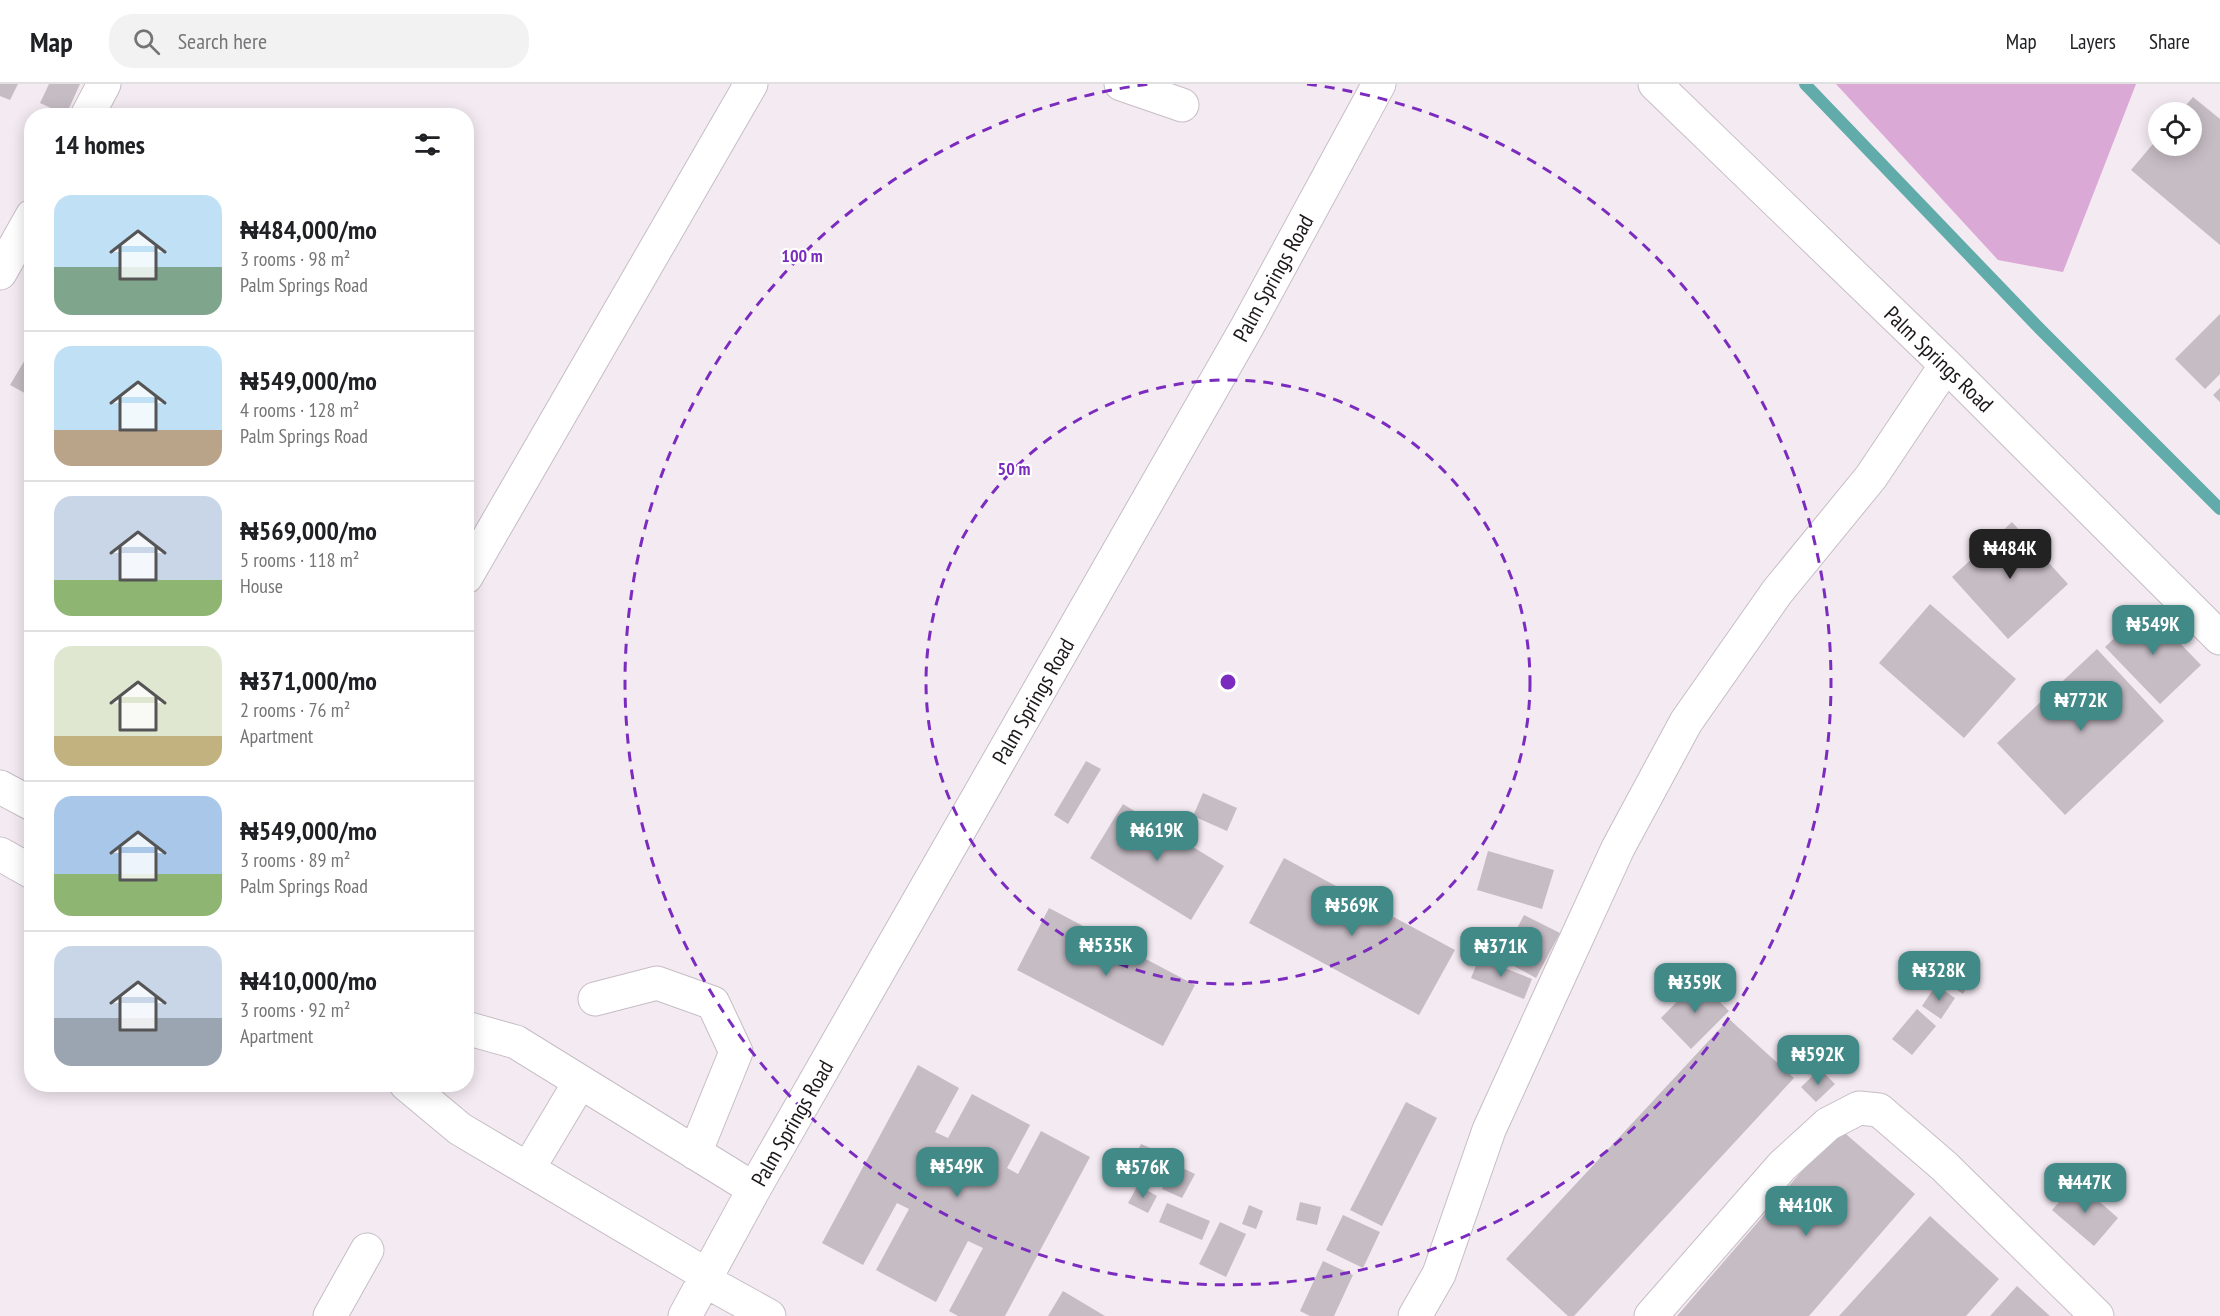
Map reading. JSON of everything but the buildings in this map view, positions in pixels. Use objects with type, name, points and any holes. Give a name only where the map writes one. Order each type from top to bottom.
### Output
[{"type":"street","points":[[91,108],[104,84]]},
{"type":"street","points":[[474,563],[751,84]]},
{"type":"street","points":[[1121,84],[1182,105]]},
{"type":"street","name":"Palm Springs Road","points":[[685,1316],[754,1190],[1241,337],[1379,84]]},
{"type":"street","name":"Palm Springs Road","points":[[1655,84],[1946,365],[2220,638]]},
{"type":"street","points":[[0,273],[24,230]]},
{"type":"street","points":[[1415,1316],[1439,1274],[1489,1130],[1618,848],[1686,722],[1777,592],[1871,477],[1946,365]]},
{"type":"street","points":[[0,787],[24,800]]},
{"type":"street","points":[[0,854],[24,868]]},
{"type":"street","points":[[595,999],[657,983],[713,1003],[736,1052],[695,1153]]},
{"type":"street","points":[[474,1030],[516,1042],[754,1190]]},
{"type":"street","points":[[528,1169],[580,1082]]},
{"type":"street","points":[[416,1092],[460,1129],[769,1316]]},
{"type":"street","points":[[1651,1316],[1782,1166],[1828,1124],[1859,1108],[1878,1110],[1944,1166],[2097,1316]]},
{"type":"street","points":[[330,1316],[367,1250]]},
{"type":"shaded area","points":[[1836,84],[2136,84],[2063,272],[1998,260]]},
{"type":"waterway","points":[[1805,84],[2039,328],[2220,509]]}]
